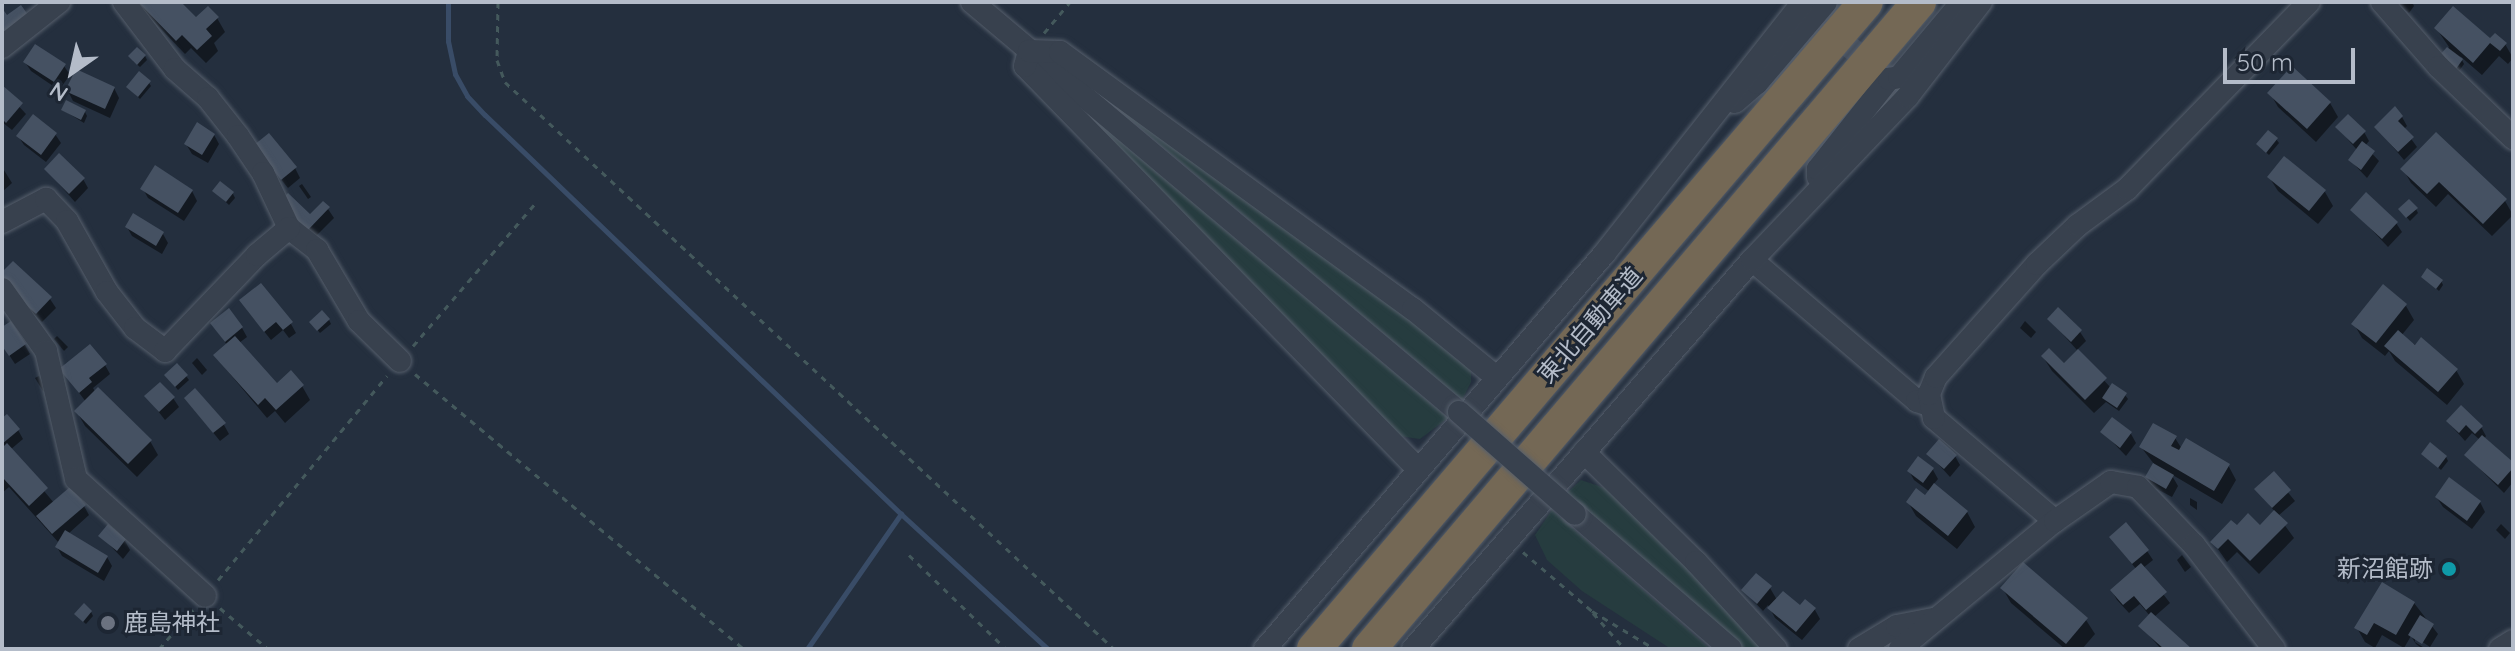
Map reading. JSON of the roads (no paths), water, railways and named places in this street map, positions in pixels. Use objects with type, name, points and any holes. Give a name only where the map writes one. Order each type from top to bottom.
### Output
[{"type":"highway","name":"東北自動車道","points":[[1314,649],[1866,2]]},
{"type":"highway","name":"東北自動車道","points":[[1369,649],[1919,2]]},
{"type":"street","points":[[2,47],[59,2]]},
{"type":"street","points":[[124,2],[175,69],[208,98],[238,136],[263,173],[289,228],[317,250],[359,321],[400,361]]},
{"type":"street","points":[[972,2],[1459,412],[1731,649]]},
{"type":"street","points":[[1818,187],[1818,169],[1886,77],[1899,77],[1962,2]]},
{"type":"street","points":[[1413,649],[1752,260],[1818,187],[1908,96],[1981,2]]},
{"type":"street","points":[[2055,521],[1934,418],[1929,405],[1936,377],[2037,264],[2078,225],[2127,189],[2309,2]]},
{"type":"street","points":[[2382,2],[2439,67],[2513,138]]},
{"type":"street","points":[[1265,649],[1417,468],[1604,254],[1689,143],[1757,83],[1817,11]]},
{"type":"street","points":[[1029,51],[1060,52],[1413,309],[1496,377]]},
{"type":"street","points":[[1029,51],[1025,66],[1417,468]]},
{"type":"street","points":[[2,222],[46,199],[67,221],[107,292],[135,328],[165,351],[257,255],[289,228]]},
{"type":"street","points":[[1752,260],[1917,401],[1929,405]]},
{"type":"street","points":[[2,289],[46,351],[76,479],[205,596]]},
{"type":"street","points":[[1584,452],[1667,533],[1776,649]]},
{"type":"street","points":[[1900,649],[2055,521],[2111,482],[2138,487],[2194,545],[2274,649]]},
{"type":"street","points":[[1859,649],[1897,626],[1937,619]]},
{"type":"street","points":[[2500,649],[2513,641]]},
{"type":"waterway","points":[[448,2],[448,41],[455,74],[467,96],[901,514],[1048,649]]},
{"type":"waterway","points":[[807,649],[901,514]]},
{"type":"tunnel","points":[[1824,25],[1878,71]]},
{"type":"place","name":"新沼館跡","points":[[2449,569]]},
{"type":"place","name":"鹿島神社","points":[[108,623]]}]
